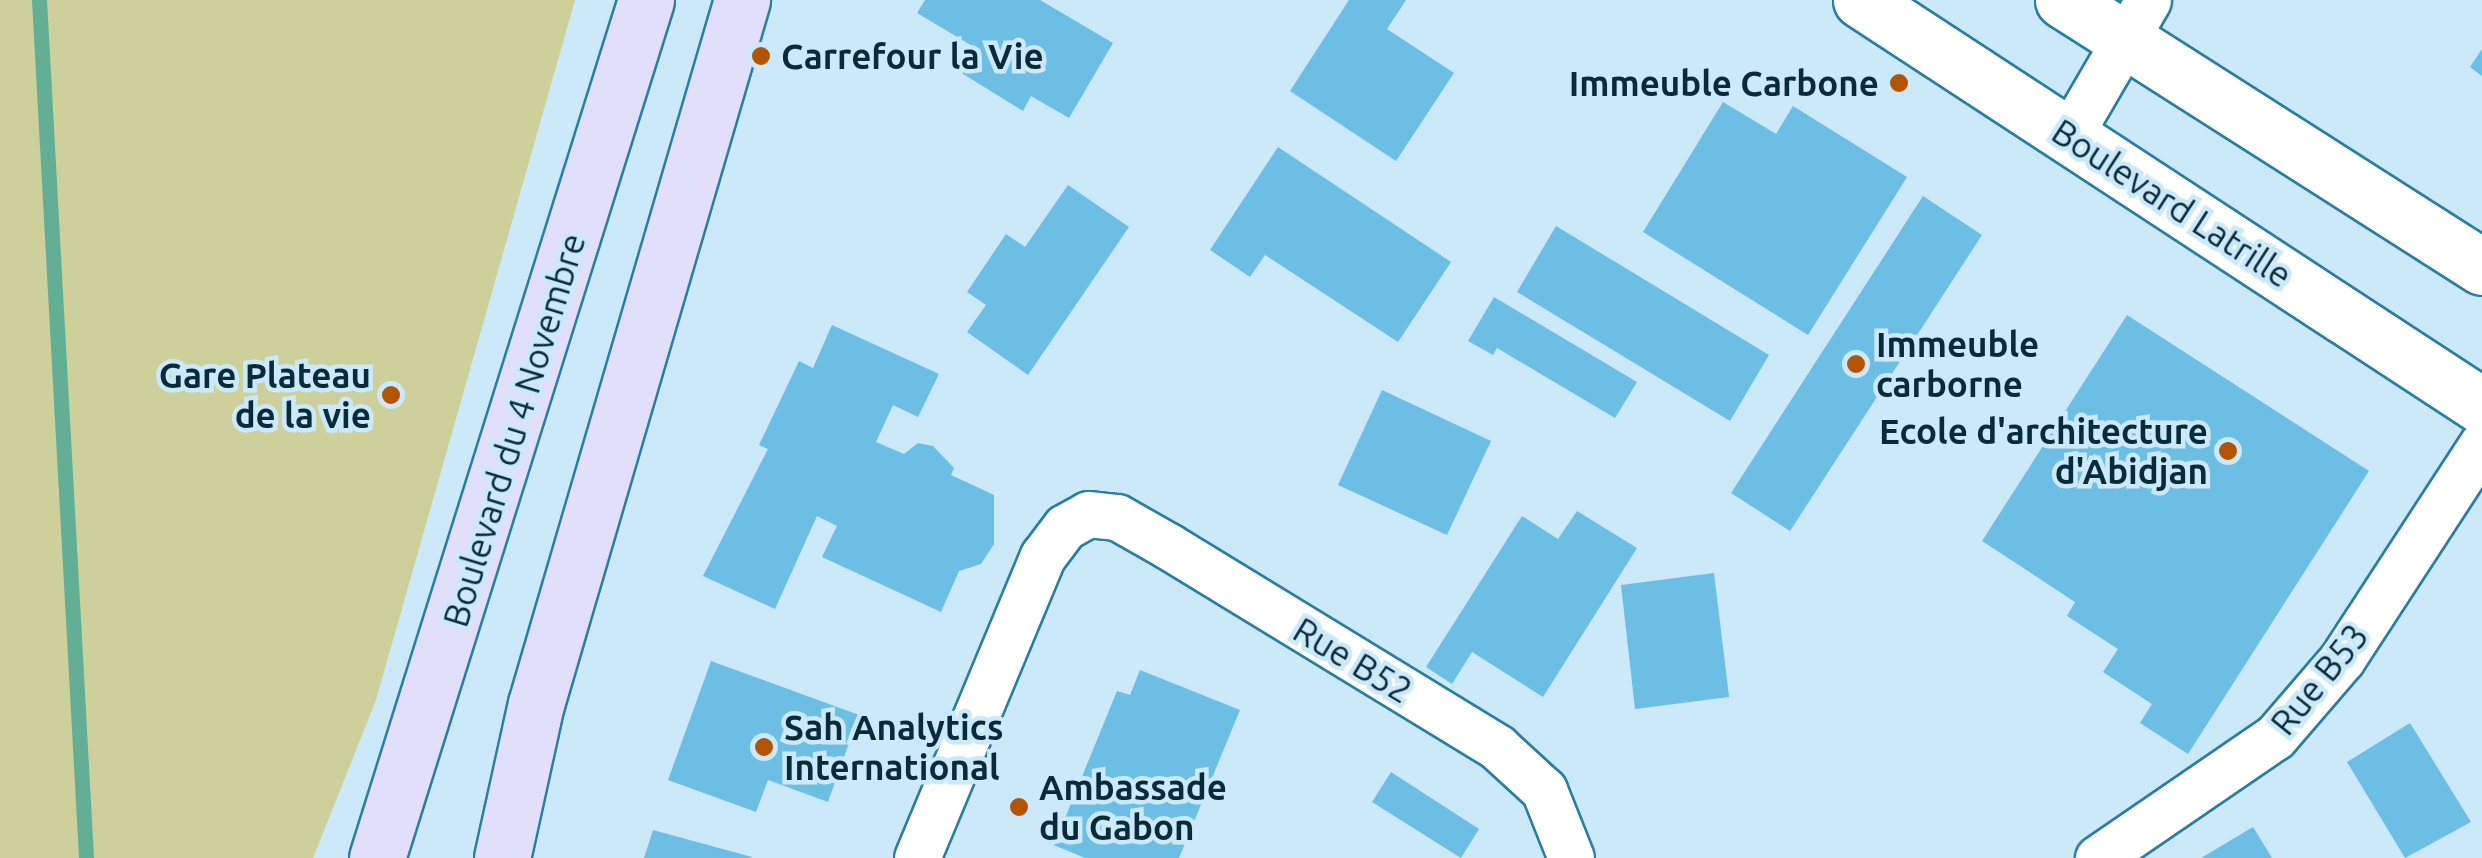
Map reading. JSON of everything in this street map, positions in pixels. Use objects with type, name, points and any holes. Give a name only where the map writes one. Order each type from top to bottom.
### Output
[{"type":"main road","name":"Boulevard du 4 Novembre","points":[[377,858],[646,0]]},
{"type":"main road","points":[[502,858],[536,704],[742,0]]},
{"type":"main road","name":"Boulevard Latrille","points":[[1861,0],[2482,406]]},
{"type":"main road","points":[[2063,0],[2138,20],[2482,267]]},
{"type":"street","points":[[2070,136],[2138,20]]},
{"type":"street","name":"Rue B53","points":[[2098,858],[2275,737],[2342,659],[2482,444]]},
{"type":"street","name":"Rue B52","points":[[917,858],[1043,556],[1065,526],[1088,514],[1116,518],[1151,536],[1497,747],[1544,790],[1571,858]]},
{"type":"green space","points":[[0,0],[575,0],[376,700],[313,858],[0,858]]},
{"type":"building","points":[[925,0],[1040,0],[1113,43],[1069,118],[1031,96],[1023,111],[960,72],[974,47],[917,13]]},
{"type":"building","points":[[1349,0],[1406,0],[1387,29],[1454,73],[1396,161],[1290,91]]},
{"type":"building","points":[[2482,49],[2482,76],[2470,67]]},
{"type":"building","points":[[1723,102],[1776,134],[1793,106],[1907,177],[1808,335],[1643,232]]},
{"type":"building","points":[[1278,147],[1451,262],[1398,342],[1265,255],[1250,277],[1210,250]]},
{"type":"building","points":[[1068,185],[1129,227],[1028,375],[967,332],[986,305],[967,292],[1006,234],[1025,247]]},
{"type":"building","name":"Immeuble carborne","points":[[1923,196],[1982,235],[1790,531],[1731,493]]},
{"type":"building","points":[[1556,226],[1769,355],[1730,421],[1517,292]]},
{"type":"building","points":[[1494,297],[1637,382],[1615,418],[1497,348],[1493,355],[1468,341]]},
{"type":"building","points":[[2127,315],[2369,471],[2188,754],[2140,723],[2152,704],[2103,672],[2118,649],[2067,616],[2075,602],[1982,541]]},
{"type":"building","points":[[832,325],[939,374],[918,417],[893,405],[876,442],[904,454],[918,443],[933,446],[954,468],[951,475],[994,495],[994,544],[981,564],[959,571],[941,612],[822,557],[837,526],[817,516],[775,609],[703,576],[768,449],[759,445],[799,361],[813,368]]},
{"type":"building","points":[[1382,390],[1491,441],[1447,535],[1338,485]]},
{"type":"building","points":[[1577,511],[1637,548],[1543,697],[1472,652],[1452,684],[1426,667],[1522,516],[1558,539]]},
{"type":"building","points":[[1714,573],[1729,697],[1635,709],[1621,585]]},
{"type":"building","name":"Sah Analytics International","points":[[711,661],[859,715],[828,802],[768,780],[756,812],[668,780]]},
{"type":"building","points":[[1140,670],[1240,710],[1179,858],[1085,858],[1054,845],[1117,691],[1130,695]]},
{"type":"building","points":[[2410,723],[2471,822],[2405,858],[2347,762]]},
{"type":"building","points":[[1391,772],[1479,829],[1461,858],[1372,802]]},
{"type":"building","points":[[2253,827],[2272,858],[2201,858]]},
{"type":"building","points":[[653,830],[752,857],[752,858],[644,858]]},
{"type":"waterway","points":[[39,0],[86,858]]},
{"type":"place","name":"Carrefour la Vie","points":[[761,56]]},
{"type":"place","name":"Immeuble Carbone","points":[[1899,83]]},
{"type":"place","name":"Immeuble carborne","points":[[1856,364]]},
{"type":"place","name":"Gare Plateau de la vie","points":[[391,395]]},
{"type":"place","name":"Ecole d'architecture d'Abidjan","points":[[2228,451]]},
{"type":"place","name":"Sah Analytics International","points":[[764,747]]},
{"type":"place","name":"Ambassade du Gabon","points":[[1019,807]]}]
